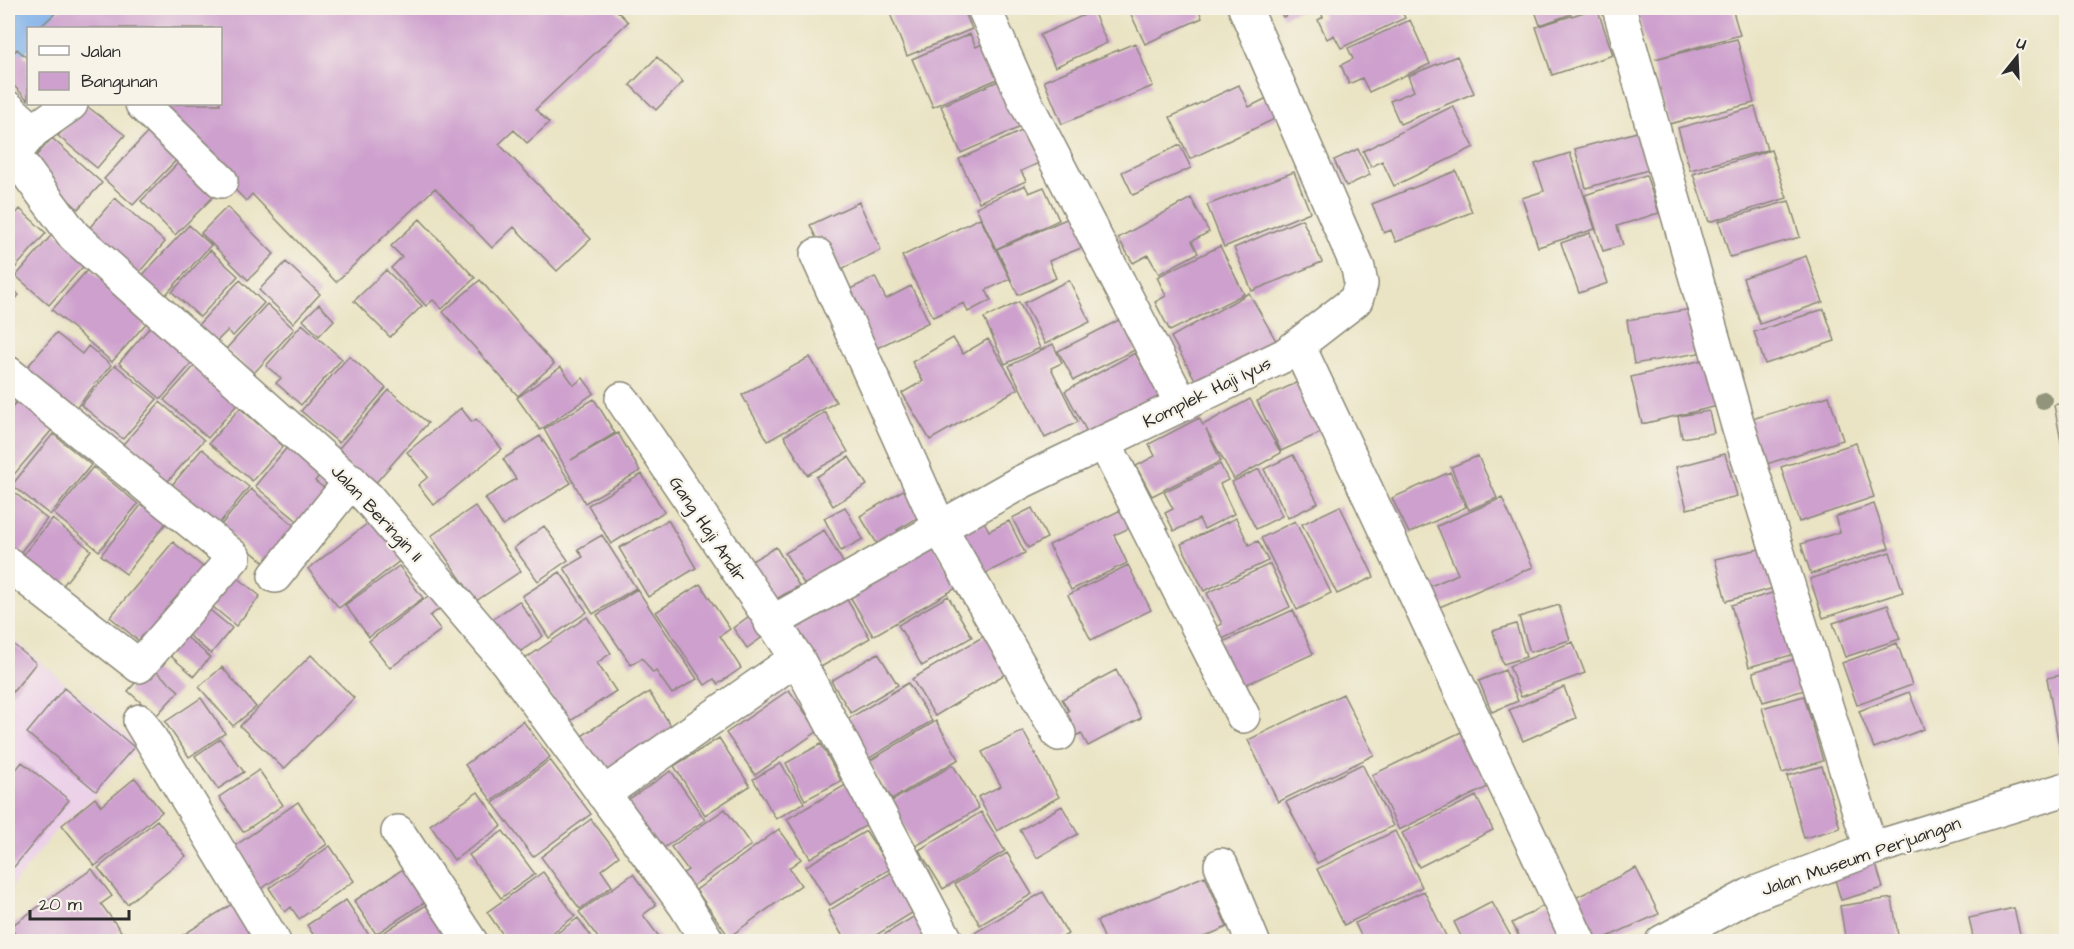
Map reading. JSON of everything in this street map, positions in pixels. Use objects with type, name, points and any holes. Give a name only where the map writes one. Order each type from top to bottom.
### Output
[{"type":"street","points":[[984,8],[1025,101],[1182,405]]},
{"type":"street","name":"Komplek Haji Iyus","points":[[771,623],[939,526],[1104,442],[1285,355],[1356,300],[1361,284],[1358,268],[1245,8]]},
{"type":"street","points":[[1619,8],[1739,429],[1871,849]]},
{"type":"street","points":[[18,149],[70,105]]},
{"type":"street","points":[[143,105],[221,181]]},
{"type":"street","name":"Jalan Beringin II","points":[[8,108],[18,149],[74,236],[351,481],[507,662],[685,905],[708,942]]},
{"type":"street","points":[[817,255],[939,526],[1059,734]]},
{"type":"street","points":[[1298,345],[1579,942]]},
{"type":"street","points":[[8,373],[234,557],[140,666],[8,564]]},
{"type":"street","name":"Gang Haji Andir","points":[[622,399],[796,658],[947,942]]},
{"type":"street","points":[[1104,442],[1243,716]]},
{"type":"street","points":[[275,576],[351,481]]},
{"type":"street","points":[[603,794],[796,658]]},
{"type":"street","points":[[140,721],[274,942]]},
{"type":"street","name":"Jalan Museum Perjuangan","points":[[1662,942],[1750,895],[1871,849],[2067,789]]},
{"type":"street","points":[[398,832],[471,942]]},
{"type":"street","points":[[1221,865],[1253,942]]},
{"type":"shaded area","points":[[8,634],[140,747],[99,792],[61,824],[8,891]]},
{"type":"building","points":[[61,8],[614,8],[628,22],[536,109],[549,123],[527,143],[514,130],[499,144],[591,239],[557,271],[514,227],[492,248],[435,188],[336,282],[252,194],[246,201],[153,105],[222,105],[222,27],[40,27]]},
{"type":"building","points":[[898,8],[963,8],[972,29],[907,56],[889,11]]},
{"type":"building","points":[[1128,8],[1198,8],[1202,18],[1145,44]]},
{"type":"building","points":[[1278,8],[1304,8],[1283,17]]},
{"type":"building","points":[[1319,8],[1400,8],[1405,18],[1341,48],[1334,35],[1327,39],[1318,20],[1323,17]]},
{"type":"building","points":[[1534,8],[1569,8],[1571,14],[1540,25]]},
{"type":"building","points":[[1597,8],[1613,55],[1552,75],[1536,27]]},
{"type":"building","points":[[1636,8],[1732,8],[1740,35],[1655,59],[1737,39],[1754,103],[1669,124]]},
{"type":"building","points":[[1093,11],[1107,43],[1055,67],[1040,35]]},
{"type":"building","points":[[1410,20],[1430,64],[1369,92],[1362,78],[1349,84],[1341,65],[1353,59],[1348,48]]},
{"type":"building","points":[[970,34],[976,47],[993,39],[1009,74],[933,107],[912,59]]},
{"type":"building","points":[[1135,43],[1153,86],[1062,124],[1044,81]]},
{"type":"building","points":[[17,49],[27,58],[27,99],[8,80],[8,59]]},
{"type":"building","points":[[1457,56],[1474,93],[1400,124],[1390,101],[1414,91],[1408,76]]},
{"type":"building","points":[[657,57],[683,82],[656,110],[630,85]]},
{"type":"building","points":[[1010,76],[1030,123],[961,153],[941,106]]},
{"type":"building","points":[[1239,85],[1249,107],[1273,95],[1283,115],[1190,159],[1170,117]]},
{"type":"building","points":[[83,105],[125,135],[97,168],[58,136]]},
{"type":"building","points":[[1453,106],[1474,147],[1394,186],[1382,161],[1371,167],[1363,151]]},
{"type":"building","points":[[1755,107],[1767,150],[1690,170],[1678,128]]},
{"type":"building","points":[[1033,126],[1048,159],[1021,171],[1026,181],[979,202],[959,159]]},
{"type":"building","points":[[151,129],[180,156],[133,205],[104,179]]},
{"type":"building","points":[[1637,132],[1648,170],[1586,188],[1575,149]]},
{"type":"building","points":[[52,138],[102,183],[78,209],[29,164]]},
{"type":"building","points":[[1180,145],[1191,168],[1133,195],[1122,172]]},
{"type":"building","points":[[1358,149],[1370,175],[1346,186],[1334,160]]},
{"type":"building","points":[[1771,150],[1787,198],[1709,222],[1693,174]]},
{"type":"building","points":[[1570,153],[1595,229],[1538,247],[1522,198],[1544,191],[1535,164]]},
{"type":"building","points":[[179,162],[214,196],[175,235],[141,201]]},
{"type":"building","points":[[1456,171],[1472,212],[1396,242],[1391,230],[1384,233],[1372,204]]},
{"type":"building","points":[[1294,172],[1310,212],[1224,247],[1207,205]]},
{"type":"building","points":[[1646,175],[1659,213],[1617,226],[1623,245],[1603,251],[1585,195]]},
{"type":"building","points":[[1025,185],[1029,193],[1044,187],[1059,220],[996,249],[976,207]]},
{"type":"building","points":[[115,198],[165,242],[136,276],[85,233]]},
{"type":"building","points":[[1191,198],[1209,232],[1192,241],[1198,253],[1159,274],[1148,255],[1133,263],[1118,238]]},
{"type":"building","points":[[1789,201],[1800,237],[1730,257],[1719,221]]},
{"type":"building","points":[[859,202],[881,250],[833,273],[810,225]]},
{"type":"building","points":[[227,207],[274,254],[248,280],[201,233]]},
{"type":"building","points":[[20,209],[46,233],[8,276],[8,223]]},
{"type":"building","points":[[1078,214],[1091,244],[1049,261],[1056,278],[1018,295],[997,249]]},
{"type":"building","points":[[980,218],[1010,279],[986,290],[991,300],[968,312],[964,303],[933,317],[902,256]]},
{"type":"building","points":[[420,219],[475,278],[442,309],[433,300],[426,306],[391,268],[402,257],[391,246]]},
{"type":"building","points":[[1302,219],[1322,262],[1252,291],[1234,248]]},
{"type":"building","points":[[189,225],[211,245],[160,301],[138,280]]},
{"type":"building","points":[[55,231],[88,261],[49,305],[16,276]]},
{"type":"building","points":[[1590,233],[1608,283],[1579,293],[1561,243]]},
{"type":"building","points":[[1220,246],[1244,294],[1170,331],[1155,302],[1166,296],[1157,277]]},
{"type":"building","points":[[210,250],[238,276],[200,317],[172,292]]},
{"type":"building","points":[[1806,256],[1823,302],[1760,324],[1743,278]]},
{"type":"building","points":[[286,262],[320,294],[293,323],[259,290]]},
{"type":"building","points":[[89,268],[149,320],[112,362],[52,310]]},
{"type":"building","points":[[386,270],[422,306],[390,337],[354,301]]},
{"type":"building","points":[[875,277],[886,299],[911,286],[929,322],[873,350],[844,292]]},
{"type":"building","points":[[240,280],[264,303],[233,336],[227,331],[214,344],[196,327]]},
{"type":"building","points":[[480,280],[554,364],[518,396],[443,312]]},
{"type":"building","points":[[1069,280],[1090,322],[1045,344],[1024,303]]},
{"type":"building","points":[[8,285],[19,295],[8,308]]},
{"type":"building","points":[[1249,293],[1279,346],[1201,390],[1171,337]]},
{"type":"building","points":[[1019,302],[1040,348],[1005,364],[984,318]]},
{"type":"building","points":[[267,304],[294,329],[254,373],[226,349]]},
{"type":"building","points":[[319,304],[334,320],[319,336],[303,320]]},
{"type":"building","points":[[1691,309],[1699,353],[1634,364],[1627,320]]},
{"type":"building","points":[[1824,309],[1835,341],[1765,364],[1754,332]]},
{"type":"building","points":[[1121,319],[1137,349],[1074,380],[1058,351]]},
{"type":"building","points":[[156,320],[198,356],[161,399],[119,363]]},
{"type":"building","points":[[302,324],[342,359],[301,405],[276,383],[281,378],[266,366]]},
{"type":"building","points":[[56,333],[82,354],[88,346],[111,365],[73,412],[24,371]]},
{"type":"building","points":[[953,338],[963,354],[988,339],[1018,389],[930,440],[902,393],[923,381],[912,362]]},
{"type":"building","points":[[1053,344],[1062,363],[1051,368],[1078,422],[1045,438],[1009,366]]},
{"type":"building","points":[[1135,353],[1144,369],[1157,362],[1176,398],[1093,443],[1065,391]]},
{"type":"building","points":[[349,356],[386,388],[339,443],[301,411]]},
{"type":"building","points":[[810,357],[836,402],[768,441],[742,395]]},
{"type":"building","points":[[1711,358],[1722,405],[1642,424],[1631,377]]},
{"type":"building","points":[[199,361],[242,399],[208,438],[164,400]]},
{"type":"building","points":[[115,365],[157,399],[123,439],[81,405]]},
{"type":"building","points":[[561,367],[574,385],[583,378],[594,393],[540,430],[517,398]]},
{"type":"building","points":[[1298,382],[1322,432],[1281,451],[1257,401]]},
{"type":"building","points":[[389,390],[428,423],[372,487],[334,454]]},
{"type":"building","points":[[21,396],[56,425],[11,478],[8,476],[8,413]]},
{"type":"building","points":[[1829,396],[1843,440],[1757,467],[1742,422]]},
{"type":"building","points":[[594,399],[615,433],[571,460],[618,433],[640,471],[585,503],[544,429]]},
{"type":"building","points":[[1250,399],[1281,453],[1234,479],[1206,429],[1221,461],[1152,496],[1136,466],[1155,456],[1149,444],[1199,418],[1203,425]]},
{"type":"building","points":[[160,402],[204,440],[162,488],[118,450]]},
{"type":"building","points":[[2066,402],[2066,462],[2065,462],[2054,405]]},
{"type":"building","points":[[240,408],[283,446],[252,481],[209,443]]},
{"type":"building","points":[[461,408],[472,422],[476,419],[502,449],[434,505],[418,485],[428,477],[407,452]]},
{"type":"building","points":[[1709,411],[1714,433],[1682,438],[1678,416]]},
{"type":"building","points":[[825,412],[848,452],[807,475],[784,436]]},
{"type":"building","points":[[53,434],[91,465],[50,515],[12,485]]},
{"type":"building","points":[[540,436],[571,483],[503,526],[485,498],[516,479],[503,459]]},
{"type":"building","points":[[1856,443],[1874,497],[1799,522],[1781,467]]},
{"type":"building","points":[[289,445],[322,472],[315,481],[328,491],[301,524],[255,486]]},
{"type":"building","points":[[202,449],[249,487],[213,531],[186,509],[192,501],[172,485]]},
{"type":"building","points":[[1725,454],[1737,496],[1687,509],[1676,467]]},
{"type":"building","points":[[1293,455],[1318,503],[1288,518],[1264,469]]},
{"type":"building","points":[[1478,456],[1497,498],[1469,510],[1451,467]]},
{"type":"building","points":[[849,457],[867,485],[833,506],[816,477]]},
{"type":"building","points":[[1220,464],[1228,480],[1220,484],[1234,514],[1204,529],[1199,519],[1174,531],[1165,513],[1173,509],[1164,492]]},
{"type":"building","points":[[93,467],[138,504],[99,551],[54,514]]},
{"type":"building","points":[[1259,469],[1282,516],[1256,529],[1232,482]]},
{"type":"building","points":[[1450,472],[1466,507],[1409,533],[1392,498]]},
{"type":"building","points":[[642,474],[664,512],[611,544],[588,505]]},
{"type":"building","points":[[910,486],[926,513],[897,530],[902,538],[881,550],[860,516]]},
{"type":"building","points":[[9,488],[47,519],[12,563],[8,559]]},
{"type":"building","points":[[251,489],[296,527],[266,564],[220,526]]},
{"type":"building","points":[[1502,498],[1533,567],[1435,609],[1426,588],[1458,574],[1437,526]]},
{"type":"building","points":[[142,504],[166,523],[126,574],[101,555]]},
{"type":"building","points":[[1874,504],[1889,548],[1811,574],[1801,544],[1840,532],[1835,517]]},
{"type":"building","points":[[475,506],[521,571],[476,601],[431,536]]},
{"type":"building","points":[[1340,506],[1374,577],[1337,594],[1302,524]]},
{"type":"building","points":[[845,507],[863,539],[841,551],[824,518]]},
{"type":"building","points":[[1032,508],[1047,538],[1028,548],[1012,518]]},
{"type":"building","points":[[1125,508],[1134,526],[1114,535],[1127,563],[1071,590],[1049,545]]},
{"type":"building","points":[[981,516],[989,531],[1009,521],[1025,553],[973,580],[955,529]]},
{"type":"building","points":[[376,517],[406,556],[339,608],[308,569]]},
{"type":"building","points":[[1236,518],[1249,545],[1258,541],[1268,561],[1204,591],[1181,544]]},
{"type":"building","points":[[52,519],[91,550],[57,593],[18,561]]},
{"type":"building","points":[[668,520],[696,568],[648,597],[619,548]]},
{"type":"building","points":[[1295,521],[1331,593],[1297,610],[1261,538]]},
{"type":"building","points":[[544,526],[568,560],[538,581],[514,548]]},
{"type":"building","points":[[824,530],[847,569],[809,592],[785,553]]},
{"type":"building","points":[[602,535],[636,588],[593,614],[564,568],[583,557],[578,549]]},
{"type":"building","points":[[929,537],[958,587],[873,636],[844,586]]},
{"type":"building","points":[[173,542],[209,572],[146,647],[110,617]]},
{"type":"building","points":[[776,547],[799,586],[766,605],[743,566]]},
{"type":"building","points":[[1764,548],[1774,588],[1726,601],[1715,559]]},
{"type":"building","points":[[1890,552],[1903,592],[1823,618],[1810,579]]},
{"type":"building","points":[[1270,564],[1290,607],[1216,642],[1210,630],[1222,624],[1207,593]]},
{"type":"building","points":[[1128,565],[1151,610],[1091,640],[1068,595]]},
{"type":"building","points":[[399,566],[423,598],[369,637],[345,605]]},
{"type":"building","points":[[231,572],[260,596],[236,626],[207,602]]},
{"type":"building","points":[[560,572],[587,612],[549,638],[522,596]]},
{"type":"building","points":[[700,584],[730,629],[720,636],[741,668],[718,684],[714,679],[705,685],[656,612]]},
{"type":"building","points":[[840,588],[870,638],[811,673],[780,623]]},
{"type":"building","points":[[637,589],[697,679],[672,694],[656,671],[653,673],[642,658],[631,665],[597,615]]},
{"type":"building","points":[[436,590],[446,604],[430,616],[441,630],[390,668],[369,641]]},
{"type":"building","points":[[1776,592],[1795,654],[1749,667],[1731,605]]},
{"type":"building","points":[[948,596],[972,637],[922,666],[898,625]]},
{"type":"building","points":[[519,601],[543,636],[512,657],[487,623]]},
{"type":"building","points":[[1559,605],[1570,640],[1530,652],[1519,617]]},
{"type":"building","points":[[1888,605],[1900,639],[1845,657],[1833,623]]},
{"type":"building","points":[[206,607],[232,628],[211,654],[185,632]]},
{"type":"building","points":[[1293,610],[1313,654],[1236,689],[1216,645]]},
{"type":"building","points":[[756,611],[771,631],[747,648],[733,628]]},
{"type":"building","points":[[587,617],[611,653],[597,663],[616,691],[569,722],[525,659]]},
{"type":"building","points":[[1516,624],[1526,657],[1503,664],[1493,631]]},
{"type":"building","points":[[182,633],[210,657],[194,676],[166,652]]},
{"type":"building","points":[[989,633],[1012,670],[935,716],[912,679]]},
{"type":"building","points":[[8,640],[36,663],[8,698]]},
{"type":"building","points":[[1573,642],[1585,673],[1521,697],[1509,666]]},
{"type":"building","points":[[1897,643],[1912,685],[1857,705],[1842,663]]},
{"type":"building","points":[[878,653],[898,685],[851,713],[831,681]]},
{"type":"building","points":[[311,655],[354,698],[284,769],[240,726]]},
{"type":"building","points":[[1796,659],[1805,690],[1763,702],[1753,672]]},
{"type":"building","points":[[150,666],[179,691],[156,716],[128,691]]},
{"type":"building","points":[[222,667],[256,707],[233,726],[199,687]]},
{"type":"building","points":[[1116,670],[1141,718],[1088,746],[1081,733],[1072,738],[1060,716],[1069,711],[1062,699]]},
{"type":"building","points":[[1505,670],[1518,701],[1492,712],[1479,681]]},
{"type":"building","points":[[2066,674],[2066,755],[2061,756],[2047,678]]},
{"type":"building","points":[[908,683],[932,721],[866,760],[843,722]]},
{"type":"building","points":[[1564,687],[1576,718],[1523,741],[1509,710]]},
{"type":"building","points":[[64,688],[134,747],[96,791],[27,733]]},
{"type":"building","points":[[789,690],[818,731],[755,775],[726,733]]},
{"type":"building","points":[[649,692],[675,732],[600,781],[574,741]]},
{"type":"building","points":[[1909,692],[1924,729],[1874,748],[1859,711]]},
{"type":"building","points":[[1343,694],[1374,755],[1278,802],[1248,740]]},
{"type":"building","points":[[1804,696],[1823,761],[1782,773],[1762,708]]},
{"type":"building","points":[[201,698],[225,733],[189,757],[165,722]]},
{"type":"building","points":[[523,721],[550,757],[492,801],[465,765]]},
{"type":"building","points":[[936,721],[959,759],[892,799],[869,761]]},
{"type":"building","points":[[1023,731],[1059,797],[997,831],[978,797],[1001,786],[982,752]]},
{"type":"building","points":[[1461,732],[1488,787],[1399,830],[1372,775]]},
{"type":"building","points":[[719,738],[750,786],[705,815],[674,766]]},
{"type":"building","points":[[220,739],[244,772],[218,789],[195,756]]},
{"type":"building","points":[[821,744],[841,781],[805,800],[786,763]]},
{"type":"building","points":[[550,760],[591,814],[533,857],[493,803]]},
{"type":"building","points":[[22,762],[69,800],[14,867],[8,861],[8,780]]},
{"type":"building","points":[[781,763],[804,803],[776,819],[753,779]]},
{"type":"building","points":[[1362,764],[1393,826],[1317,863],[1286,802]]},
{"type":"building","points":[[953,765],[979,808],[916,846],[890,802]]},
{"type":"building","points":[[1822,766],[1840,828],[1804,838],[1787,776]]},
{"type":"building","points":[[259,770],[283,805],[243,832],[219,797]]},
{"type":"building","points":[[671,771],[705,820],[656,853],[622,804]]},
{"type":"building","points":[[135,778],[162,812],[95,866],[62,825],[95,798],[101,806]]},
{"type":"building","points":[[849,783],[872,822],[810,858],[787,819]]},
{"type":"building","points":[[478,792],[502,826],[454,860],[430,825]]},
{"type":"building","points":[[1476,796],[1493,830],[1419,867],[1402,833]]},
{"type":"building","points":[[298,802],[327,844],[258,891],[229,850]]},
{"type":"building","points":[[1062,806],[1078,834],[1037,858],[1020,830]]},
{"type":"building","points":[[725,809],[751,845],[691,887],[682,874],[688,870],[671,847]]},
{"type":"building","points":[[981,812],[1005,851],[943,889],[919,850]]},
{"type":"building","points":[[591,819],[619,856],[601,870],[612,886],[580,909],[541,857]]},
{"type":"building","points":[[157,820],[186,856],[127,904],[98,868]]},
{"type":"building","points":[[779,829],[801,859],[789,868],[801,885],[729,937],[696,890]]},
{"type":"building","points":[[503,831],[535,874],[501,898],[469,855]]},
{"type":"building","points":[[866,831],[890,869],[830,905],[806,866]]},
{"type":"building","points":[[1395,831],[1422,887],[1344,925],[1317,869]]},
{"type":"building","points":[[330,846],[354,881],[299,919],[291,907],[285,912],[269,888]]},
{"type":"building","points":[[1007,853],[1032,894],[980,925],[955,884]]},
{"type":"building","points":[[1875,861],[1883,888],[1841,900],[1833,873]]},
{"type":"building","points":[[406,867],[428,900],[376,934],[354,901]]},
{"type":"building","points":[[1636,868],[1659,914],[1596,942],[1575,898]]},
{"type":"building","points":[[92,869],[112,896],[101,904],[121,931],[106,942],[21,942],[10,927]]},
{"type":"building","points":[[897,869],[920,908],[865,942],[846,942],[828,911]]},
{"type":"building","points":[[543,872],[575,916],[540,942],[508,942],[487,912]]},
{"type":"building","points":[[633,874],[656,905],[643,915],[663,942],[601,942],[579,912]]},
{"type":"building","points":[[1205,876],[1227,927],[1192,942],[1106,942],[1097,921]]},
{"type":"building","points":[[1424,891],[1449,942],[1364,942],[1355,923]]},
{"type":"building","points":[[1043,892],[1068,934],[1055,942],[975,942],[971,935]]},
{"type":"building","points":[[1892,898],[1899,942],[1846,942],[1840,906]]},
{"type":"building","points":[[346,900],[373,941],[318,942],[307,925]]},
{"type":"building","points":[[235,902],[255,934],[244,942],[172,942]]},
{"type":"building","points":[[1492,902],[1514,942],[1464,942],[1454,922]]},
{"type":"building","points":[[1548,903],[1569,942],[1522,942],[1512,923]]},
{"type":"building","points":[[426,905],[448,938],[443,942],[382,942],[378,936]]},
{"type":"building","points":[[2014,908],[2022,942],[1974,942],[1969,918]]},
{"type":"building","points":[[923,911],[941,942],[872,942]]},
{"type":"building","points":[[578,918],[595,942],[545,942]]},
{"type":"waterway","points":[[8,28],[27,8]]}]
